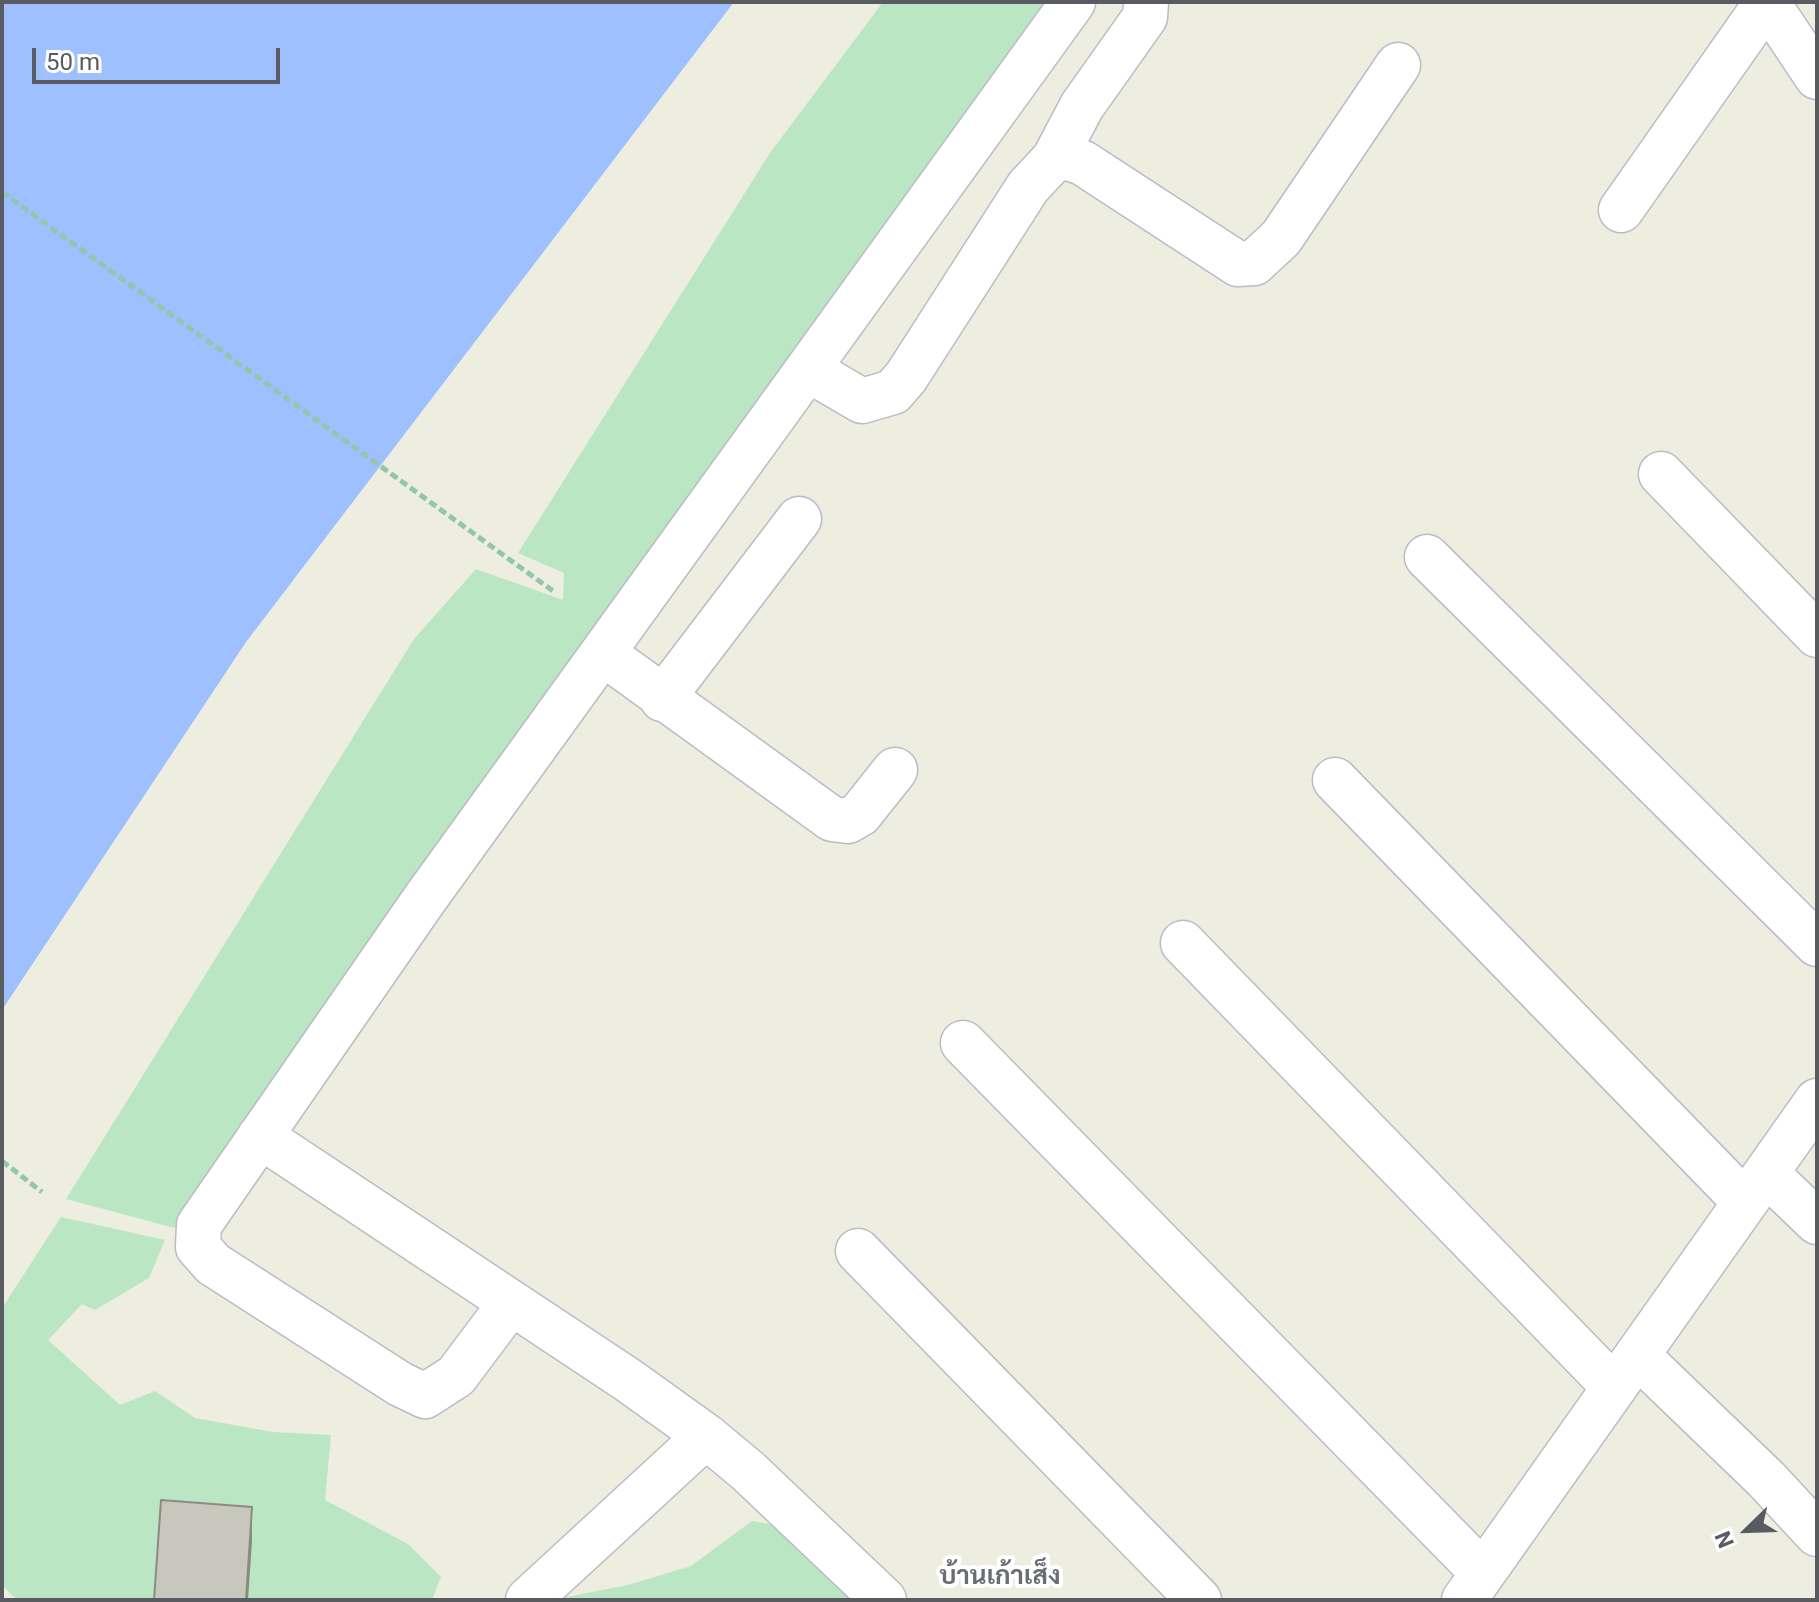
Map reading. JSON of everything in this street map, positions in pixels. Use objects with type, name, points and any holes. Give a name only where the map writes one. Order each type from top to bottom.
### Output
[{"type":"street","points":[[510,1304],[456,1376],[425,1396],[400,1384],[213,1264],[198,1247],[199,1225],[424,900],[1073,2]]},
{"type":"street","points":[[809,370],[862,401],[893,392],[1028,187],[1054,159],[1082,106],[1145,17],[1146,2]]},
{"type":"street","points":[[1621,210],[1767,2],[1817,77]]},
{"type":"street","points":[[1054,159],[1069,158],[1083,163],[1238,264],[1254,263],[1281,238],[1398,65]]},
{"type":"street","points":[[1661,474],[1817,635]]},
{"type":"street","points":[[662,699],[799,519]]},
{"type":"street","points":[[1427,557],[1817,944]]},
{"type":"street","points":[[604,654],[662,699],[832,819],[848,821],[860,814],[895,770]]},
{"type":"street","points":[[1335,780],[1755,1188],[1817,1222]]},
{"type":"street","points":[[1183,943],[1626,1371],[1766,1479],[1817,1534]]},
{"type":"street","points":[[963,1043],[1473,1586],[1817,1101]]},
{"type":"street","points":[[260,1136],[628,1380],[706,1436],[748,1471],[884,1600]]},
{"type":"street","points":[[858,1251],[1199,1600]]},
{"type":"street","points":[[528,1600],[706,1436]]},
{"type":"path","points":[[2,192],[553,591]]},
{"type":"path","points":[[2,1161],[42,1192]]},
{"type":"green space","points":[[883,2],[1056,2],[182,1230],[66,1199],[414,639],[476,569],[563,600],[564,573],[518,553],[770,153]]},
{"type":"green space","points":[[61,1217],[165,1240],[149,1278],[95,1310],[82,1304],[48,1340],[120,1405],[155,1391],[195,1418],[273,1432],[331,1435],[325,1500],[408,1544],[441,1577],[432,1600],[17,1600],[2,1585],[2,1308]]},
{"type":"green space","points":[[752,1521],[776,1525],[851,1600],[551,1600],[628,1585],[691,1566]]},
{"type":"water","points":[[2,2],[734,2],[246,642],[2,1010]]},
{"type":"building","points":[[161,1500],[252,1507],[246,1600],[154,1600]]},
{"type":"district","name":"บ้านเก้าเส็ง","points":[[1000,1577]]}]
